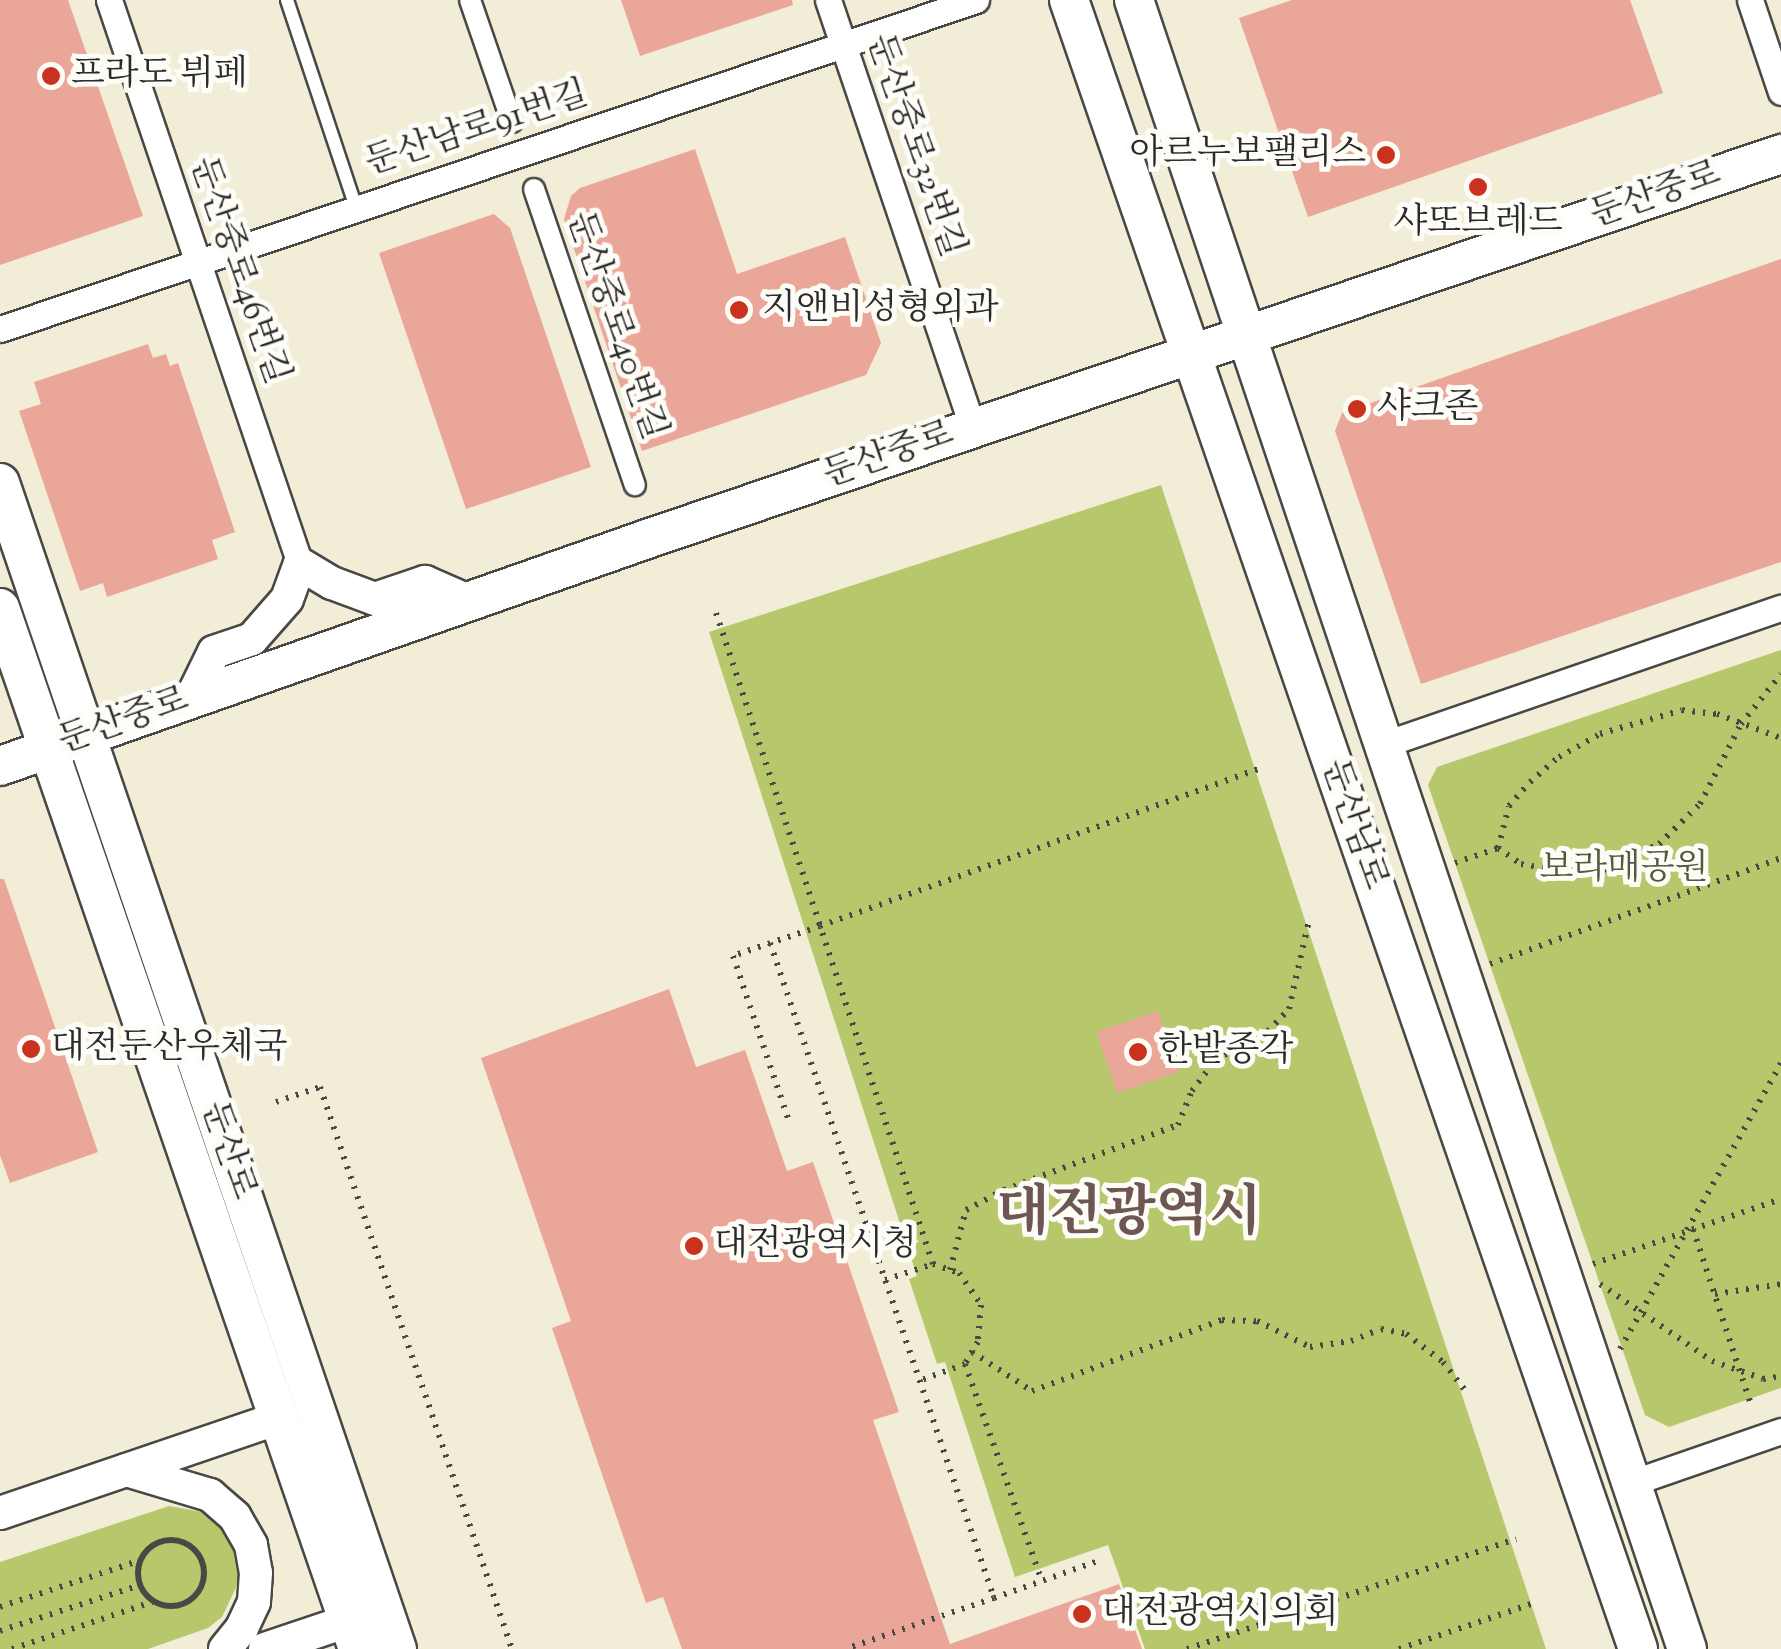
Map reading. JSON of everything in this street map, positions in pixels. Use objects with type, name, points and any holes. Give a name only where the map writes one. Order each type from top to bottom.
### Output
[{"type":"main road","name":"둔산남로","points":[[1069,0],[1638,1649]]},
{"type":"main road","name":"둔산남로","points":[[1134,0],[1688,1649]]},
{"type":"main road","name":"둔산중로","points":[[0,766],[469,601],[1781,154]]},
{"type":"main road","name":"둔산로","points":[[0,483],[68,742],[279,1418],[363,1626],[396,1649]]},
{"type":"main road","name":"둔산로","points":[[0,608],[68,742],[363,1626]]},
{"type":"street","name":"둔산중로46번길","points":[[109,0],[300,564]]},
{"type":"street","points":[[470,0],[512,122]]},
{"type":"street","name":"둔산중로32번길","points":[[828,0],[973,428]]},
{"type":"street","name":"둔산남로91번길","points":[[0,329],[976,0]]},
{"type":"street","points":[[1750,0],[1781,92]]},
{"type":"street","name":"둔산중로40번길","points":[[534,189],[635,484]]},
{"type":"street","points":[[191,699],[214,652],[252,639],[287,599],[300,564],[332,583],[375,599],[426,582],[469,601]]},
{"type":"street","points":[[1382,745],[1781,608]]},
{"type":"street","points":[[0,1513],[279,1418]]},
{"type":"street","points":[[1631,1482],[1781,1431]]},
{"type":"street","points":[[126,1470],[210,1494],[235,1516],[251,1545],[256,1573],[254,1602],[242,1628],[224,1649]]},
{"type":"street","points":[[265,1649],[363,1626]]},
{"type":"lane","points":[[287,0],[356,207]]},
{"type":"path","points":[[716,612],[933,1264]]},
{"type":"path","points":[[1498,848],[1521,864],[1546,872],[1604,870],[1659,844],[1700,804],[1741,724],[1781,674]]},
{"type":"path","points":[[1498,848],[1510,806],[1530,782],[1559,757],[1600,734],[1682,710],[1717,714],[1781,738]]},
{"type":"path","points":[[790,1124],[733,956],[1259,770]]},
{"type":"path","points":[[1449,865],[1498,848]]},
{"type":"path","points":[[1484,966],[1781,858]]},
{"type":"path","points":[[950,1270],[966,1210],[1004,1190],[1178,1125],[1192,1091],[1215,1060],[1268,1031],[1290,1009],[1308,920]]},
{"type":"path","points":[[770,944],[994,1598]]},
{"type":"path","points":[[1617,1354],[1781,1062]]},
{"type":"path","points":[[276,1102],[320,1087],[512,1649]]},
{"type":"path","points":[[1587,1266],[1781,1199]]},
{"type":"path","points":[[1693,1229],[1751,1404]]},
{"type":"path","points":[[885,1280],[933,1264],[960,1273],[980,1305],[978,1342],[966,1364],[920,1381]]},
{"type":"path","points":[[1591,1277],[1685,1346],[1740,1372],[1763,1379],[1781,1376]]},
{"type":"path","points":[[1714,1294],[1781,1284]]},
{"type":"path","points":[[972,1352],[1032,1391],[1222,1320],[1257,1321],[1310,1347],[1380,1330],[1406,1334],[1442,1362],[1466,1392]]},
{"type":"path","points":[[966,1364],[1042,1581]]},
{"type":"path","points":[[1187,1649],[1516,1539]]},
{"type":"path","points":[[0,1607],[141,1560],[156,1544],[178,1541],[188,1545],[202,1562],[203,1583],[192,1600],[173,1607],[154,1602],[12,1649]]},
{"type":"path","points":[[141,1560],[140,1584],[154,1602]]},
{"type":"path","points":[[845,1649],[1101,1560]]},
{"type":"path","points":[[0,1632],[140,1584]]},
{"type":"path","points":[[1399,1649],[1537,1602]]},
{"type":"green space","points":[[1161,485],[1546,1649],[1145,1649],[1108,1545],[1015,1577],[945,1362],[937,1364],[909,1279],[917,1276],[709,632]]},
{"type":"green space","name":"보라매공원","points":[[1781,650],[1781,1388],[1669,1427],[1645,1415],[1428,785],[1437,767]]},
{"type":"green space","points":[[169,1506],[203,1512],[231,1538],[239,1558],[240,1579],[222,1617],[208,1628],[148,1649],[0,1649],[0,1562]]},
{"type":"building","points":[[0,0],[68,0],[143,216],[0,265]]},
{"type":"building","points":[[621,0],[792,0],[793,5],[640,56]]},
{"type":"building","name":"아르누보팰리스","points":[[1292,0],[1630,0],[1663,93],[1308,217],[1239,18]]},
{"type":"building","points":[[695,149],[737,274],[845,237],[881,343],[866,375],[642,451],[564,219],[571,196],[580,188]]},
{"type":"building","points":[[494,214],[510,228],[591,467],[466,509],[379,253]]},
{"type":"building","points":[[1781,259],[1781,562],[1421,684],[1335,431],[1342,413]]},
{"type":"building","points":[[148,344],[153,358],[166,354],[170,366],[178,363],[235,532],[212,540],[218,559],[107,597],[103,583],[80,591],[19,411],[41,404],[34,382]]},
{"type":"building","name":"대전둔산우체국","points":[[0,879],[4,879],[98,1152],[10,1183],[0,1155]]},
{"type":"building","name":"대전광역시청","points":[[669,989],[696,1067],[745,1050],[787,1171],[813,1162],[899,1412],[873,1420],[950,1644],[1119,1584],[1142,1649],[682,1649],[663,1597],[646,1603],[552,1328],[571,1321],[481,1058]]},
{"type":"building","name":"한밭종각","points":[[1158,1011],[1179,1072],[1117,1093],[1097,1032]]},
{"type":"place","name":"프라도 뷔페","points":[[51,76]]},
{"type":"place","name":"아르누보팰리스","points":[[1386,155]]},
{"type":"place","name":"샤또브레드","points":[[1478,187]]},
{"type":"place","name":"지앤비성형외과","points":[[739,310]]},
{"type":"place","name":"샤크존","points":[[1357,409]]},
{"type":"place","name":"대전둔산우체국","points":[[31,1049]]},
{"type":"place","name":"한밭종각","points":[[1138,1052]]},
{"type":"place","name":"대전광역시청","points":[[694,1246]]},
{"type":"place","name":"대전광역시의회","points":[[1082,1614]]},
{"type":"district","name":"대전광역시","points":[[1129,1216]]}]
